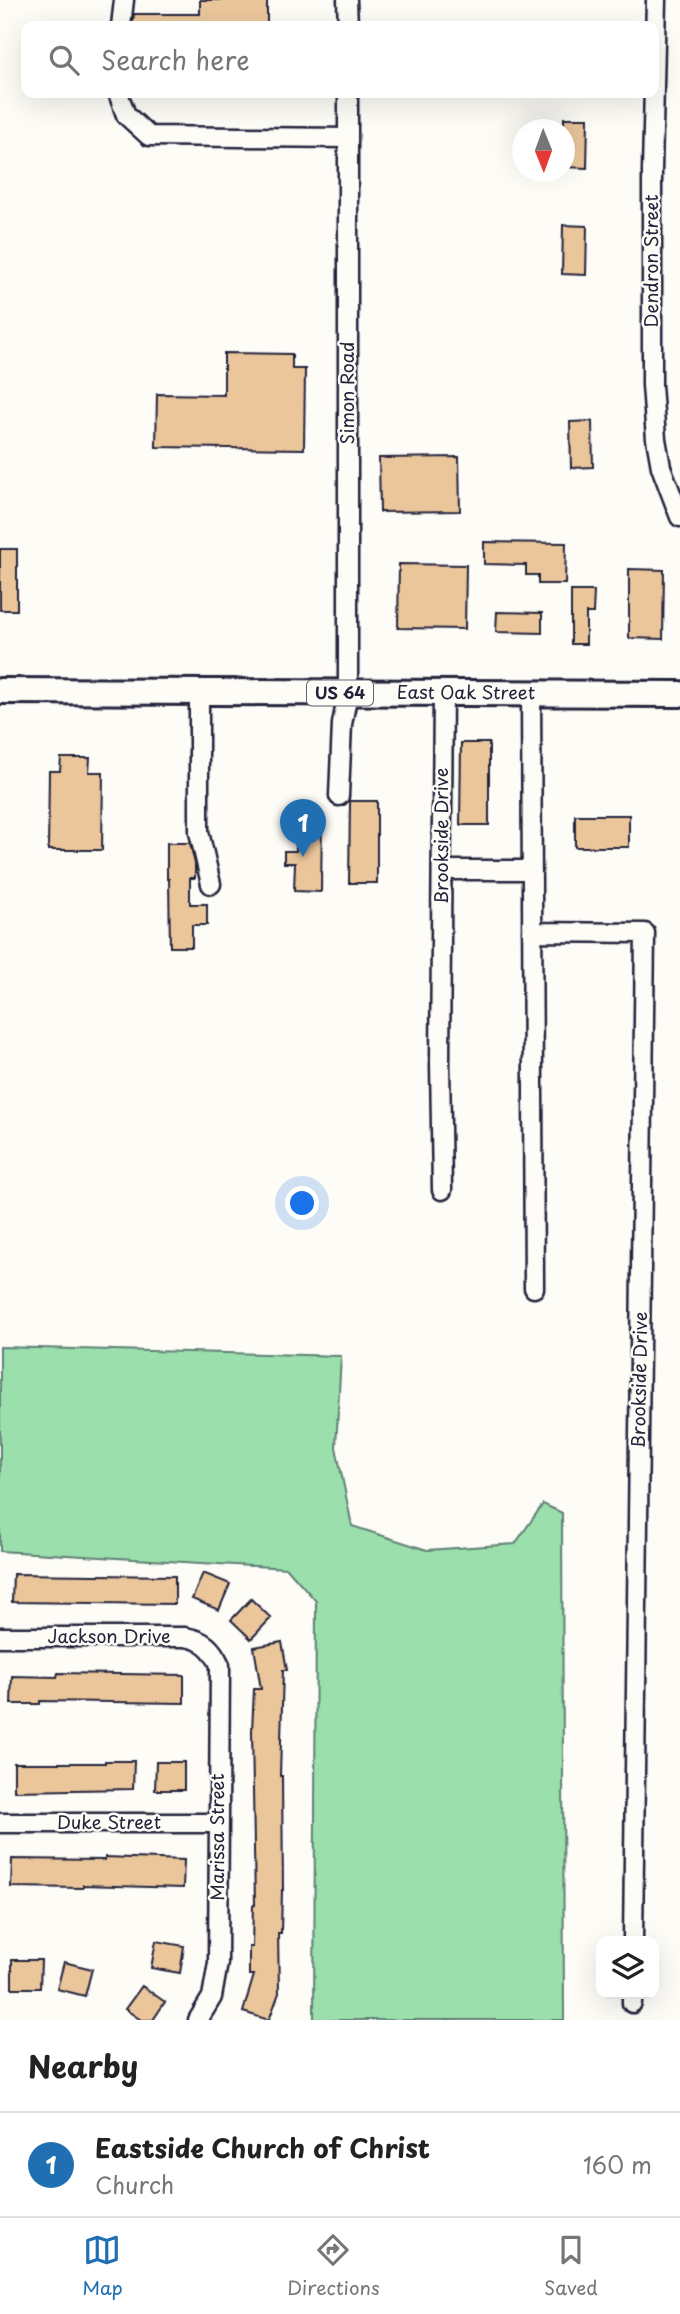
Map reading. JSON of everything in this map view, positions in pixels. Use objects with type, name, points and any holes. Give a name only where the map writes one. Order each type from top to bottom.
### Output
[{"type":"highway","name":"East Oak Street","points":[[0,691],[680,694]]},
{"type":"street","points":[[122,21],[124,0]]},
{"type":"street","points":[[347,0],[348,21]]},
{"type":"street","name":"Dendron Street","points":[[656,0],[656,21]]},
{"type":"street","points":[[120,98],[126,115],[149,136],[348,138]]},
{"type":"street","name":"Simon Road","points":[[339,796],[342,724],[348,693],[348,98]]},
{"type":"street","name":"Dendron Street","points":[[654,98],[652,385],[657,449],[680,517]]},
{"type":"street","points":[[199,692],[199,832],[211,884]]},
{"type":"street","name":"Brookside Drive","points":[[442,1190],[440,1063],[443,692]]},
{"type":"street","points":[[531,692],[534,1288]]},
{"type":"street","points":[[442,870],[531,870]]},
{"type":"street","name":"Brookside Drive","points":[[532,932],[645,933],[633,1936]]},
{"type":"street","name":"Jackson Drive","points":[[0,1637],[185,1637],[199,1639],[213,1650]]},
{"type":"street","name":"Marissa Street","points":[[198,2020],[212,1997],[218,1963],[220,1665],[213,1650]]},
{"type":"street","name":"Duke Street","points":[[0,1824],[219,1823]]},
{"type":"green space","points":[[0,1347],[341,1356],[336,1447],[352,1526],[427,1550],[515,1544],[543,1504],[562,1513],[564,2020],[314,2020],[316,1601],[287,1568],[0,1551]]},
{"type":"building","points":[[200,0],[267,0],[267,21],[133,21],[134,14],[200,14]]},
{"type":"building","points":[[588,118],[587,168],[575,167],[575,119],[564,119]]},
{"type":"building","points":[[563,225],[587,226],[586,275],[562,274]]},
{"type":"building","points":[[224,353],[292,354],[292,369],[305,369],[304,449],[156,447],[157,394],[224,395]]},
{"type":"building","points":[[592,421],[593,467],[571,468],[570,422]]},
{"type":"building","points":[[459,457],[460,511],[380,512],[379,458]]},
{"type":"building","points":[[484,542],[566,543],[565,584],[538,584],[538,575],[526,575],[526,565],[484,564]]},
{"type":"building","points":[[0,549],[17,549],[17,610],[0,610]]},
{"type":"building","points":[[399,564],[466,565],[465,629],[398,628]]},
{"type":"building","points":[[629,569],[664,570],[663,639],[629,638]]},
{"type":"building","points":[[571,591],[594,591],[593,613],[586,613],[586,644],[571,644]]},
{"type":"building","points":[[497,612],[542,613],[542,633],[496,632]]},
{"type":"building","points":[[461,743],[489,743],[489,825],[460,825]]},
{"type":"building","points":[[61,758],[90,758],[89,772],[103,772],[102,850],[48,850],[49,771],[60,771]]},
{"type":"building","points":[[350,801],[377,801],[377,883],[349,883]]},
{"type":"building","points":[[575,815],[629,815],[629,847],[575,847]]},
{"type":"building","points":[[297,816],[322,816],[321,892],[294,891],[295,863],[284,863],[284,851],[296,851]]},
{"type":"building","points":[[167,843],[190,843],[195,878],[190,878],[190,904],[207,904],[207,925],[192,925],[192,947],[170,947]]},
{"type":"building","points":[[203,1573],[230,1584],[219,1610],[192,1599]]},
{"type":"building","points":[[13,1574],[175,1576],[175,1604],[12,1602]]},
{"type":"building","points":[[251,1599],[271,1618],[251,1639],[231,1620]]},
{"type":"building","points":[[282,1642],[287,1670],[283,1670],[280,1776],[283,1890],[281,1933],[278,1933],[279,1993],[269,2020],[243,2012],[254,1975],[249,1975],[249,1947],[252,1947],[255,1905],[252,1731],[254,1689],[261,1689],[254,1647]]},
{"type":"building","points":[[58,1673],[184,1675],[184,1703],[40,1701],[40,1704],[11,1704],[12,1676],[57,1677]]},
{"type":"building","points":[[134,1761],[133,1789],[14,1791],[14,1763]]},
{"type":"building","points":[[156,1762],[184,1762],[184,1790],[155,1790]]},
{"type":"building","points":[[105,1857],[184,1860],[183,1888],[83,1885],[83,1888],[11,1887],[12,1859],[105,1860]]},
{"type":"building","points":[[156,1941],[184,1946],[180,1973],[151,1968]]},
{"type":"building","points":[[12,1960],[41,1960],[40,1988],[12,1988]]},
{"type":"building","points":[[64,1962],[92,1969],[85,1996],[57,1989]]},
{"type":"building","points":[[142,1986],[165,2002],[153,2020],[141,2020],[125,2009]]},
{"type":"place","name":"Eastside Church of Christ","points":[[303,857]]}]
